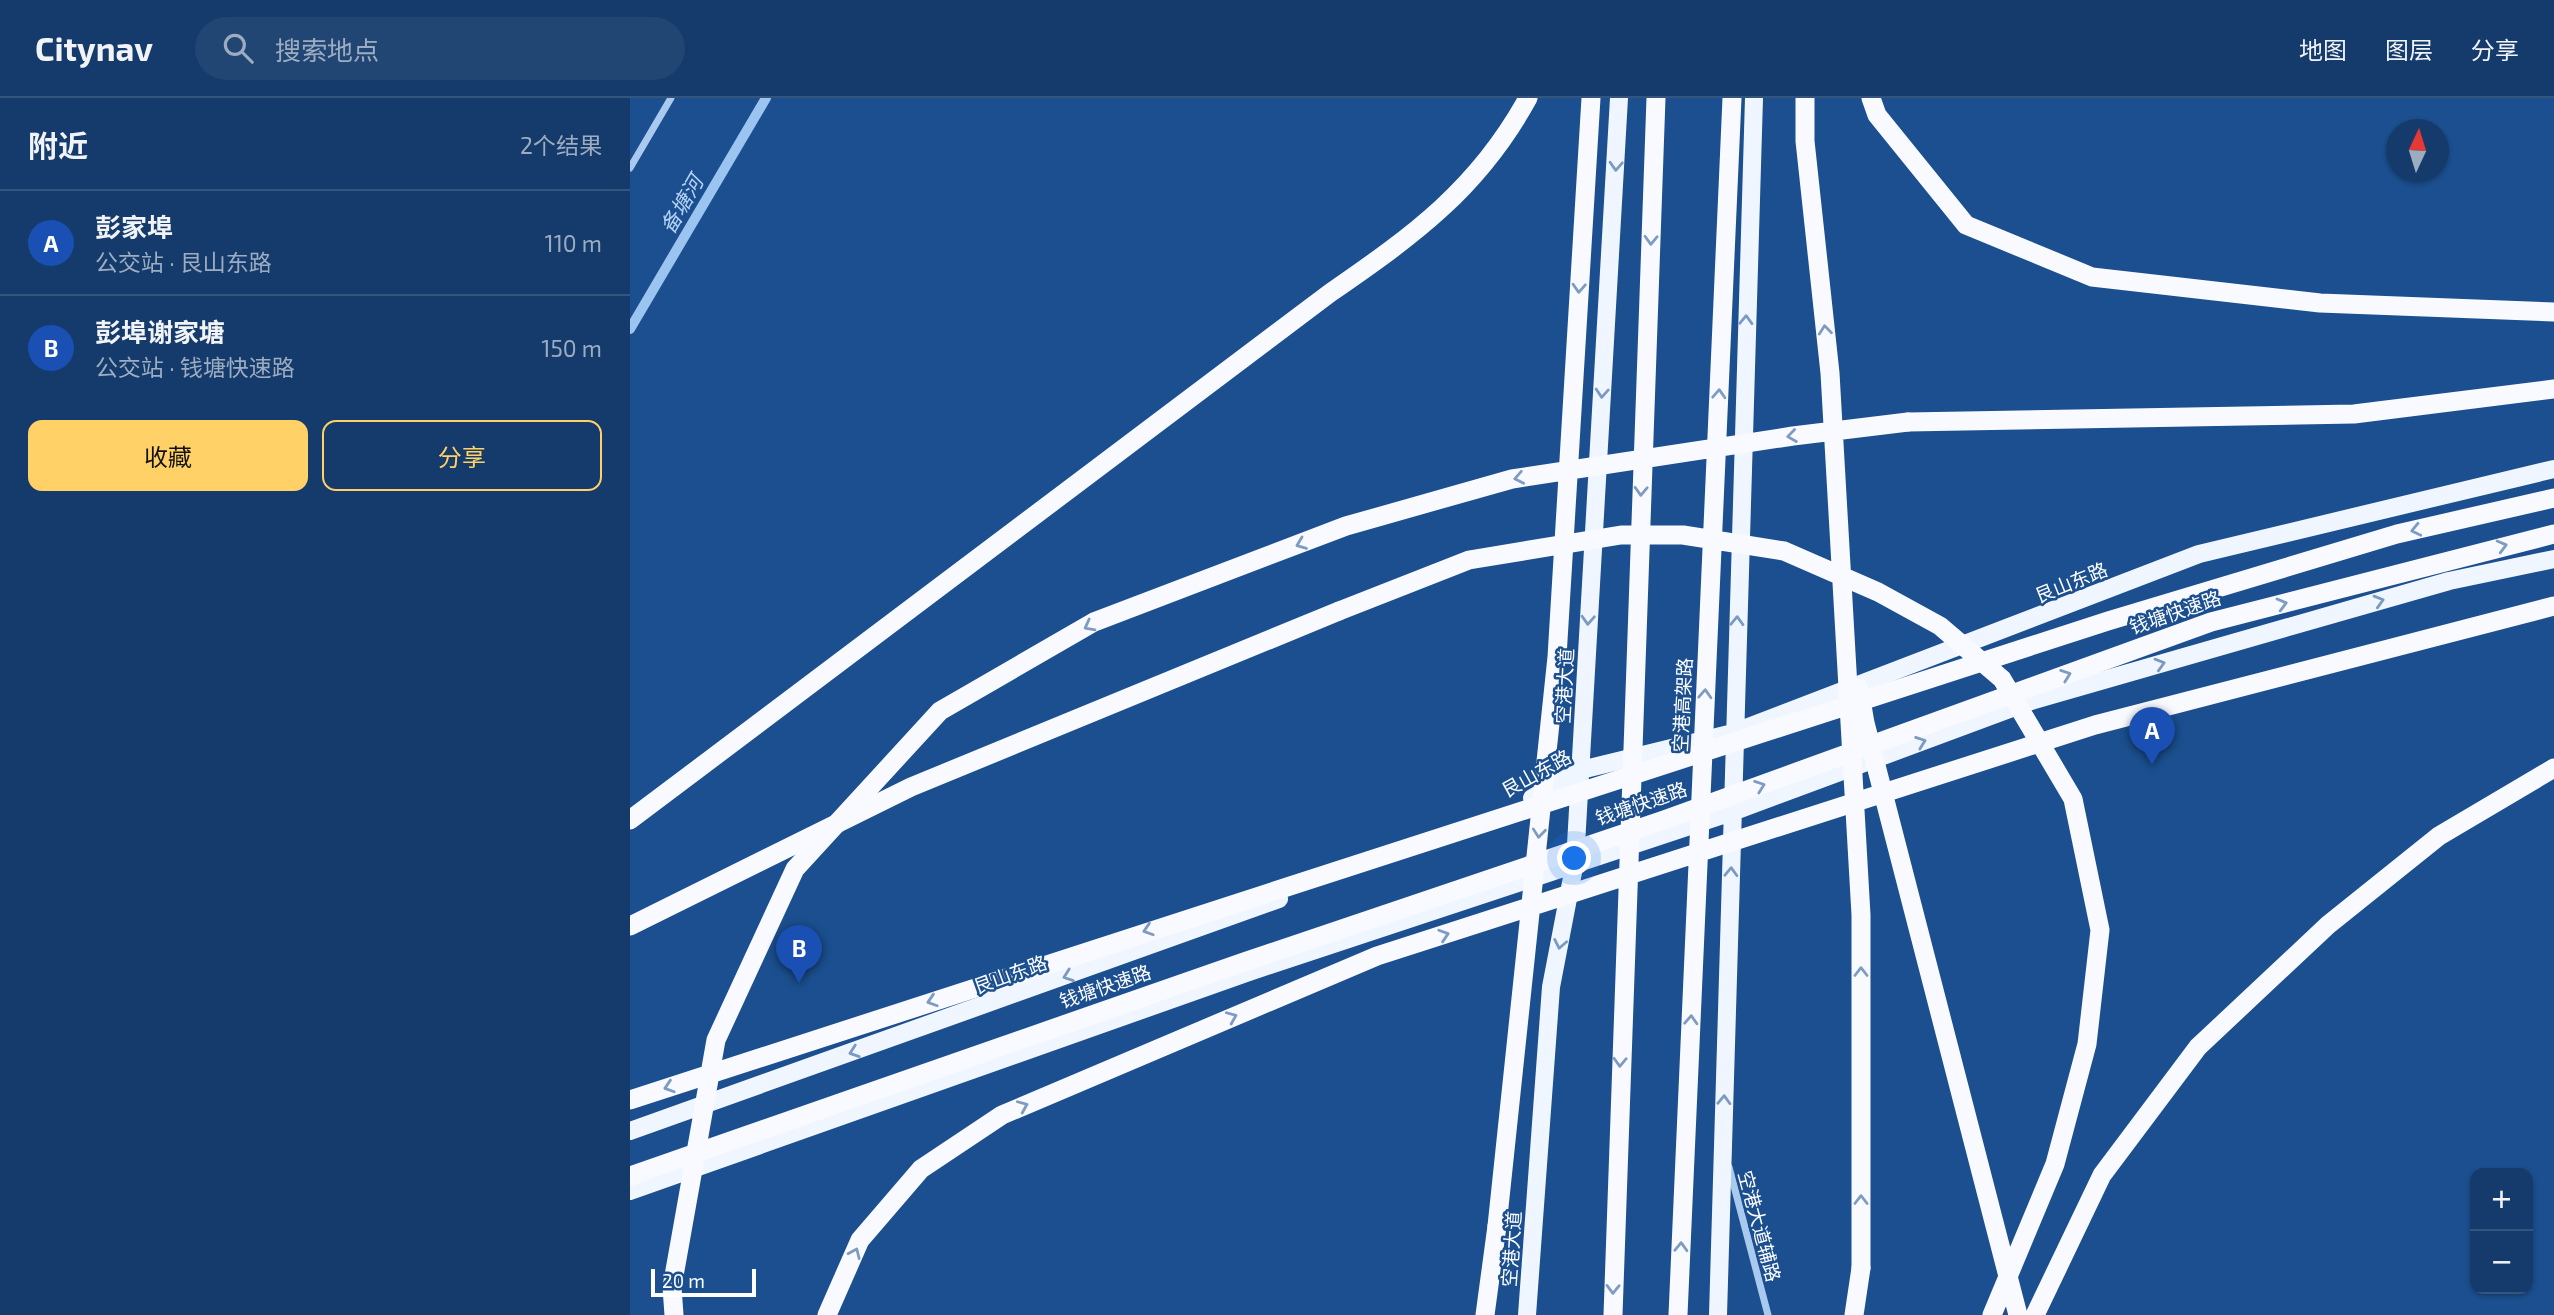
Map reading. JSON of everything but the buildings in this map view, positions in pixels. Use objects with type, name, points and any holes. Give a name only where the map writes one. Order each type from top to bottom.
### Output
[{"type":"highway","points":[[630,820],[1331,293],[1404,242],[1477,176],[1511,130],[1528,98]]},
{"type":"highway","points":[[1485,1315],[1557,657],[1591,98]]},
{"type":"highway","points":[[1613,1315],[1657,98]]},
{"type":"highway","name":"空港高架路","points":[[1678,1315],[1732,98]]},
{"type":"highway","points":[[1805,98],[1805,141],[1830,373],[1861,915],[1861,1268],[1854,1315]]},
{"type":"highway","points":[[1871,98],[1877,115],[1966,225],[2092,277],[2320,303],[2554,312]]},
{"type":"highway","points":[[1830,373],[1841,568],[1865,723],[2018,1315]]},
{"type":"highway","points":[[674,1315],[671,1287],[716,1040],[796,869],[940,711],[1094,622],[1346,526],[1512,479],[1794,436],[1908,422],[2354,414],[2554,389]]},
{"type":"highway","name":"钱塘快速路","points":[[630,1100],[2108,621],[2397,534],[2554,498]]},
{"type":"highway","name":"钱塘快速路","points":[[630,1176],[1244,962],[1664,820],[2211,622],[2554,534]]},
{"type":"highway","points":[[630,926],[911,787],[1177,675],[1469,560],[1621,535],[1683,535],[1784,551],[1878,592],[1940,626],[1992,670],[2002,679],[2073,799],[2101,930],[2087,1044],[2055,1164],[1992,1315]]},
{"type":"highway","points":[[827,1315],[860,1240],[921,1169],[1002,1115],[1377,956],[2095,725],[2554,606]]},
{"type":"highway","points":[[2035,1315],[2102,1175],[2198,1047],[2328,925],[2439,836],[2554,768]]},
{"type":"main road","name":"空港大道","points":[[1527,1315],[1551,987],[1575,862],[1619,98]]},
{"type":"main road","points":[[1718,1315],[1733,733],[1754,98]]},
{"type":"main road","name":"艮山东路","points":[[630,1131],[1488,823],[1581,770],[1733,733],[2199,554],[2554,469]]},
{"type":"main road","points":[[630,1191],[1249,972],[1732,812],[2034,700],[2449,581],[2554,559]]},
{"type":"street","points":[[630,168],[671,98]]},
{"type":"street","name":"空港大道辅路","points":[[1723,1144],[1768,1315]]},
{"type":"waterway","name":"备塘河","points":[[630,329],[766,98]]},
{"type":"place","name":"彭家埠","points":[[2152,765]]},
{"type":"place","name":"彭埠谢家塘","points":[[799,983]]}]
